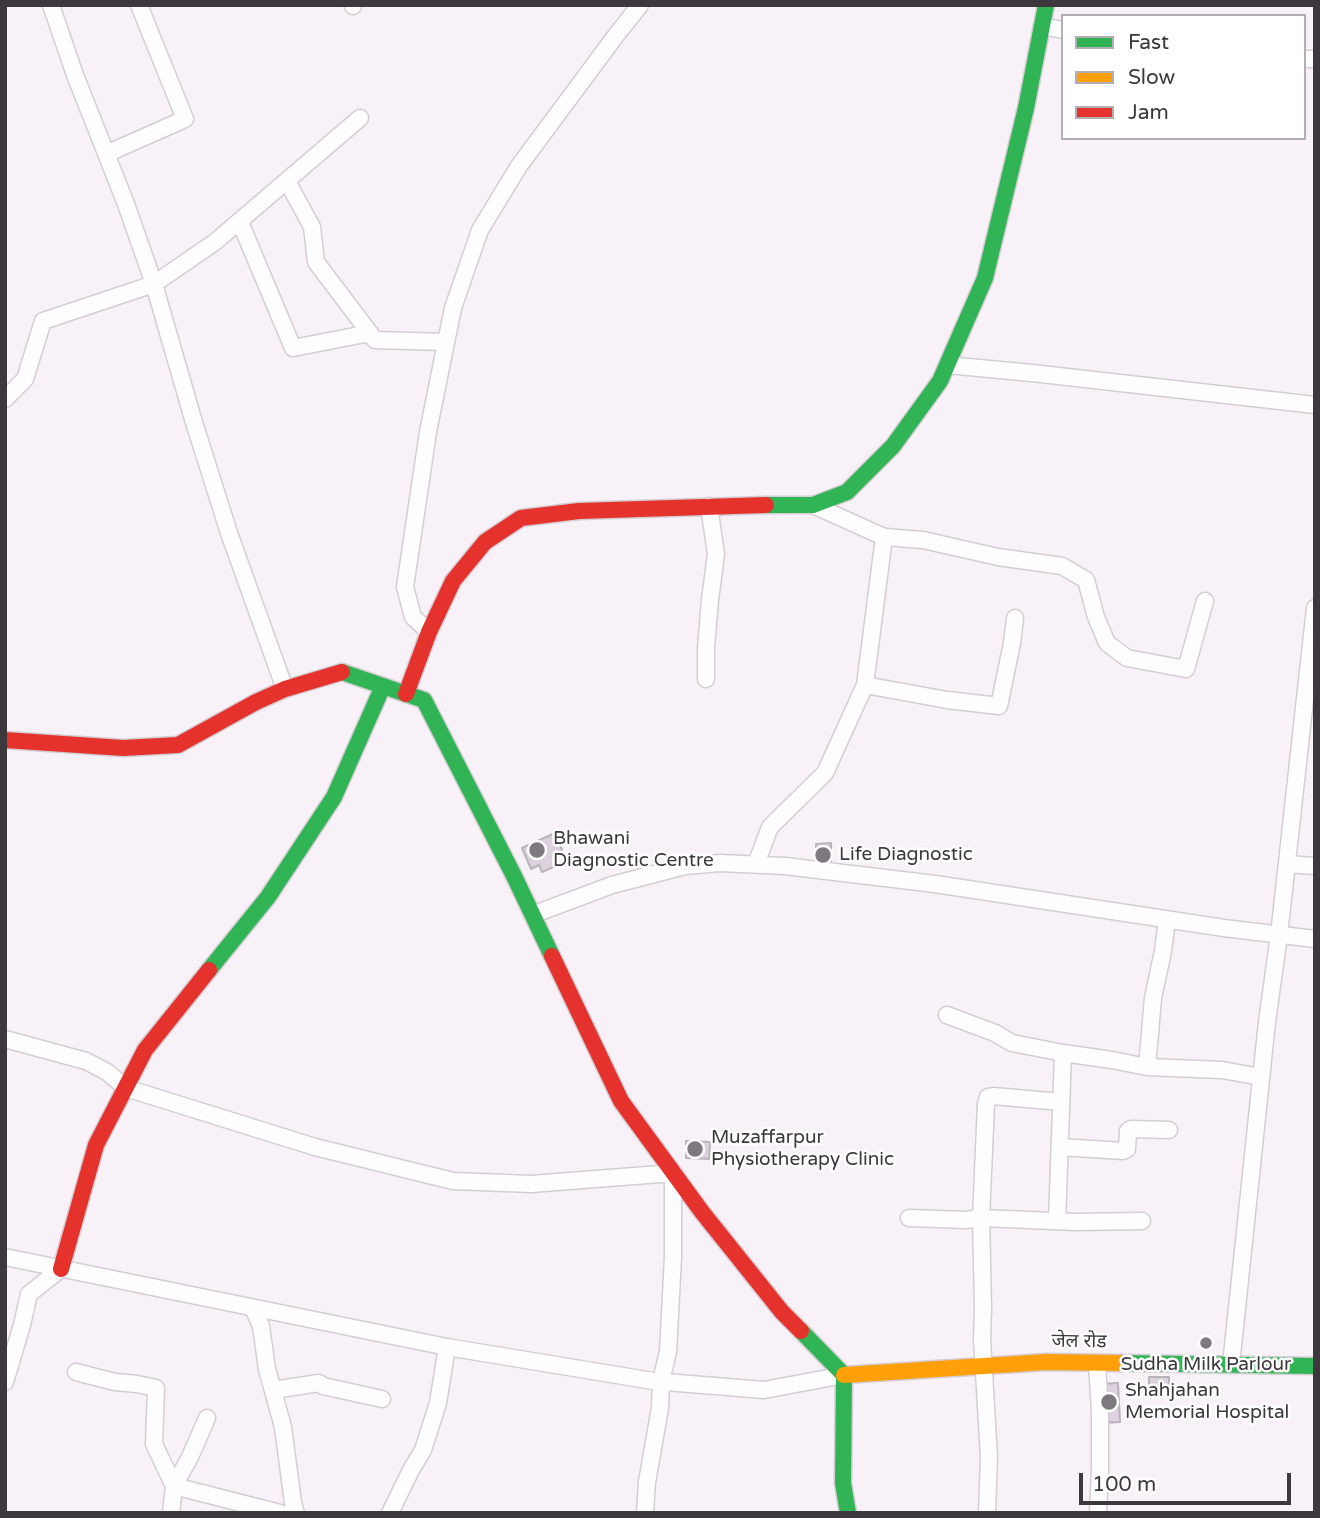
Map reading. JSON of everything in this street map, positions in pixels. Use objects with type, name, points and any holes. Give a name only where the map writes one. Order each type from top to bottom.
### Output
[{"type":"street","points":[[51,5],[154,284],[229,533],[285,689]]},
{"type":"street","points":[[106,154],[185,120],[139,5]]},
{"type":"street","points":[[429,632],[413,617],[405,587],[428,432],[453,308],[480,230],[519,166],[640,5]]},
{"type":"street","points":[[406,694],[429,632],[453,581],[485,542],[521,517],[579,511],[813,505],[847,492],[893,446],[940,382],[985,278],[1026,108],[1046,5]]},
{"type":"street","points":[[1042,26],[1061,30]]},
{"type":"street","points":[[5,399],[25,379],[43,321],[154,284],[240,222],[360,118]]},
{"type":"street","points":[[287,181],[312,227],[316,262],[375,340],[446,342]]},
{"type":"street","points":[[240,222],[293,348],[370,333]]},
{"type":"street","points":[[947,365],[1315,405]]},
{"type":"street","points":[[813,505],[884,537],[923,540],[998,557],[1062,566],[1086,580],[1096,617],[1107,643],[1127,658],[1186,669],[1205,601]]},
{"type":"street","points":[[706,679],[706,648],[716,554],[709,506]]},
{"type":"street","points":[[756,864],[770,827],[825,773],[865,685],[884,537]]},
{"type":"street","points":[[1231,1365],[1315,608]]},
{"type":"street","points":[[865,685],[947,700],[999,706],[1016,618]]},
{"type":"street","points":[[5,740],[122,748],[178,745],[285,689],[343,672],[424,700],[532,915],[621,1101],[702,1212],[782,1312],[844,1375],[843,1483],[848,1513]]},
{"type":"street","points":[[5,1382],[29,1294],[61,1269],[96,1145],[145,1050],[268,898],[334,797],[383,686]]},
{"type":"street","points":[[532,915],[612,885],[685,866],[756,864],[935,884],[1315,939]]},
{"type":"street","points":[[1287,864],[1315,866]]},
{"type":"street","points":[[1147,1068],[1153,998],[1167,919]]},
{"type":"street","points":[[947,1016],[995,1033],[1012,1043],[1063,1053],[1147,1068],[1222,1070],[1261,1077]]},
{"type":"street","points":[[5,1039],[86,1061],[107,1072],[126,1088],[315,1147],[453,1181],[531,1184],[673,1173]]},
{"type":"street","points":[[1058,1221],[1063,1053]]},
{"type":"street","points":[[987,1513],[989,1457],[983,1366],[981,1218],[986,1104],[988,1097],[993,1096],[1061,1102]]},
{"type":"street","points":[[1060,1147],[1123,1151],[1127,1149],[1128,1131],[1131,1129],[1169,1130]]},
{"type":"street","points":[[645,1513],[651,1456],[660,1408],[661,1381],[668,1352],[673,1257],[673,1173]]},
{"type":"street","points":[[908,1219],[1142,1221]]},
{"type":"street","points":[[5,1257],[447,1348],[661,1381],[764,1390],[844,1375]]},
{"type":"street","points":[[253,1308],[261,1326],[267,1368],[283,1427],[296,1513]]},
{"type":"street","points":[[390,1513],[423,1450],[438,1402],[447,1348]]},
{"type":"street","name":"जेल रोड","points":[[844,1375],[1046,1362],[1315,1366]]},
{"type":"street","points":[[1097,1363],[1100,1412],[1098,1513]]},
{"type":"street","points":[[76,1372],[115,1382],[156,1388],[154,1444],[174,1486]]},
{"type":"street","points":[[272,1390],[320,1383],[323,1386],[382,1399]]},
{"type":"street","points":[[171,1513],[174,1486],[207,1418]]},
{"type":"street","points":[[174,1486],[280,1513]]},
{"type":"building","points":[[555,833],[562,850],[553,854],[558,865],[542,872],[539,865],[531,869],[522,848]]},
{"type":"building","points":[[831,843],[831,864],[816,865],[816,844]]},
{"type":"building","points":[[686,1141],[710,1142],[709,1159],[686,1158]]},
{"type":"building","points":[[1149,1377],[1169,1377],[1169,1391],[1149,1391]]},
{"type":"building","points":[[1118,1383],[1120,1422],[1103,1423],[1101,1384]]},
{"type":"traffic: fast","points":[[766,505],[813,505],[847,492],[893,446],[940,381],[985,278],[1026,108],[1046,5]]},
{"type":"traffic: fast","points":[[342,672],[424,700],[552,956]]},
{"type":"traffic: fast","points":[[209,970],[268,897],[334,797],[383,686]]},
{"type":"traffic: fast","points":[[801,1331],[844,1375],[843,1483],[848,1513]]},
{"type":"traffic: fast","points":[[1121,1363],[1315,1366]]},
{"type":"traffic: slow","points":[[844,1375],[1046,1362],[1121,1363]]},
{"type":"traffic: jam","points":[[406,694],[429,632],[453,581],[485,542],[521,518],[579,511],[766,505]]},
{"type":"traffic: jam","points":[[5,740],[123,748],[178,745],[285,689],[342,672]]},
{"type":"traffic: jam","points":[[552,956],[621,1101],[702,1212],[782,1312],[801,1331]]},
{"type":"traffic: jam","points":[[61,1269],[96,1145],[145,1050],[209,970]]},
{"type":"place","name":"Bhawani Diagnostic Centre","points":[[537,850]]},
{"type":"place","name":"Life Diagnostic","points":[[823,855]]},
{"type":"place","name":"Muzaffarpur Physiotherapy Clinic","points":[[695,1149]]},
{"type":"place","name":"Sudha Milk Parlour","points":[[1206,1343]]},
{"type":"place","name":"Shahjahan Memorial Hospital","points":[[1109,1402]]}]
